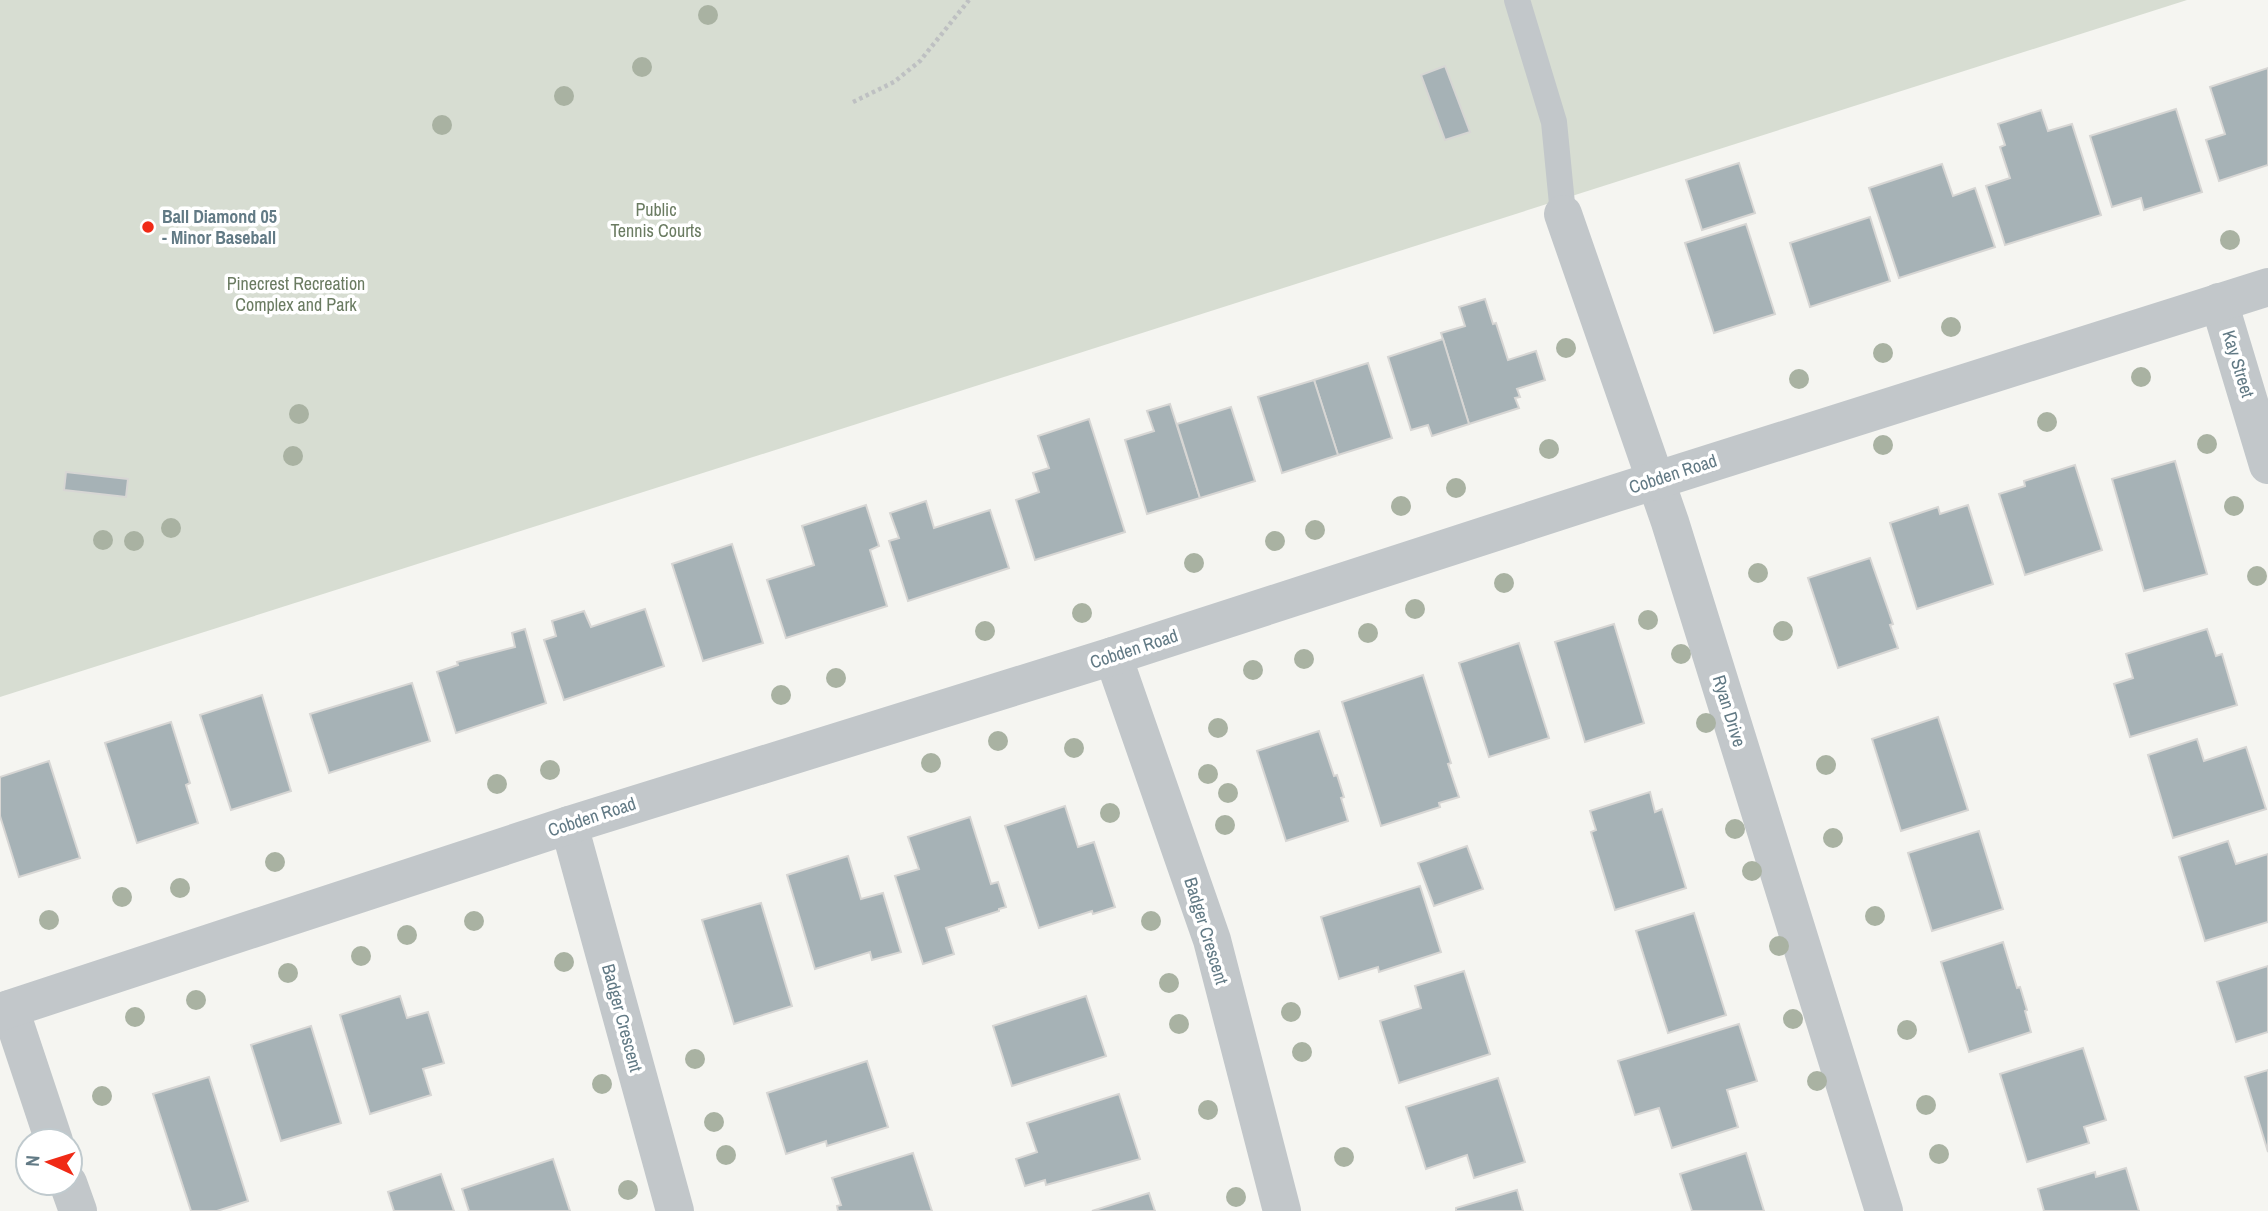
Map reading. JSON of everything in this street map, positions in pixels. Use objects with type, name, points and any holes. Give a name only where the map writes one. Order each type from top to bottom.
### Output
[{"type":"street","name":"Ryan Drive","points":[[1563,214],[1656,480],[1884,1211]]},
{"type":"street","name":"Cobden Road","points":[[5,1011],[569,825],[1113,656],[1656,480],[2268,287]]},
{"type":"street","name":"Kay Street","points":[[2219,302],[2268,465]]},
{"type":"street","name":"Badger Crescent","points":[[1113,656],[1212,940],[1282,1211]]},
{"type":"street","name":"Badger Crescent","points":[[569,825],[675,1211]]},
{"type":"street","points":[[5,1011],[49,1127]]},
{"type":"lane","points":[[1517,0],[1554,122],[1563,214]]},
{"type":"path","points":[[853,102],[894,82],[920,61],[969,0]]},
{"type":"green space","name":"Pinecrest Recreation Complex and Park","points":[[0,0],[2187,0],[0,697]]},
{"type":"building","points":[[1445,66],[1470,132],[1445,140],[1421,75]]},
{"type":"building","points":[[2268,68],[2268,165],[2219,181],[2206,140],[2225,134],[2210,87]]},
{"type":"building","points":[[2176,109],[2202,192],[2144,210],[2141,198],[2112,207],[2090,136]]},
{"type":"building","points":[[2041,110],[2048,131],[2072,124],[2101,215],[2005,245],[1986,186],[2010,178],[2000,147],[2005,145],[1998,124]]},
{"type":"building","points":[[1739,163],[1755,213],[1702,230],[1686,180]]},
{"type":"building","points":[[1942,164],[1953,196],[1975,188],[1995,247],[1899,278],[1869,188]]},
{"type":"building","points":[[1870,217],[1890,281],[1810,307],[1790,243]]},
{"type":"building","points":[[1746,224],[1775,314],[1714,333],[1685,243]]},
{"type":"building","points":[[1485,299],[1508,360],[1536,351],[1545,380],[1517,389],[1520,397],[1515,398],[1519,408],[1469,424],[1441,333],[1465,326],[1459,307]]},
{"type":"building","points":[[1443,339],[1469,424],[1432,436],[1428,425],[1411,430],[1388,357]]},
{"type":"building","points":[[1368,363],[1392,438],[1338,455],[1314,380]]},
{"type":"building","points":[[1314,380],[1338,455],[1282,473],[1258,397]]},
{"type":"building","points":[[1170,404],[1200,498],[1147,514],[1125,440],[1154,431],[1147,411]]},
{"type":"building","points":[[1231,407],[1255,481],[1200,498],[1177,424]]},
{"type":"building","points":[[1089,419],[1125,532],[1035,560],[1016,500],[1039,492],[1033,473],[1049,468],[1038,436]]},
{"type":"building","points":[[2175,461],[2207,574],[2144,591],[2112,479]]},
{"type":"building","points":[[2075,465],[2102,550],[2025,575],[1999,494],[2025,486],[2024,481]]},
{"type":"building","points":[[66,472],[128,479],[126,497],[64,490]]},
{"type":"building","points":[[926,501],[934,528],[990,510],[1009,568],[908,601],[889,541],[899,538],[890,513]]},
{"type":"building","points":[[866,505],[879,546],[870,550],[887,606],[786,638],[767,580],[814,565],[802,526]]},
{"type":"building","points":[[1968,505],[1993,584],[1917,609],[1890,523],[1938,507],[1940,514]]},
{"type":"building","points":[[732,544],[763,643],[703,661],[672,564]]},
{"type":"building","points":[[1870,558],[1893,624],[1890,625],[1898,648],[1838,668],[1808,578]]},
{"type":"building","points":[[645,609],[664,666],[564,700],[544,640],[556,636],[552,621],[584,611],[591,627]]},
{"type":"building","points":[[1614,624],[1644,723],[1585,742],[1555,642]]},
{"type":"building","points":[[525,629],[546,703],[456,733],[437,672],[458,665],[457,662],[515,647],[512,633]]},
{"type":"building","points":[[2207,629],[2216,656],[2222,654],[2237,705],[2130,737],[2114,684],[2133,678],[2126,654]]},
{"type":"building","points":[[1519,643],[1549,738],[1489,757],[1459,663]]},
{"type":"building","points":[[1423,675],[1459,797],[1439,803],[1440,807],[1381,826],[1342,702]]},
{"type":"building","points":[[412,683],[430,741],[329,773],[310,714]]},
{"type":"building","points":[[262,695],[291,791],[231,810],[200,715]]},
{"type":"building","points":[[1938,717],[1968,810],[1901,831],[1872,739]]},
{"type":"building","points":[[171,722],[190,783],[186,785],[198,823],[137,843],[105,743]]},
{"type":"building","points":[[1319,731],[1334,776],[1337,775],[1348,821],[1286,841],[1257,751]]},
{"type":"building","points":[[2197,739],[2204,761],[2246,747],[2266,809],[2173,838],[2148,755]]},
{"type":"building","points":[[49,761],[80,858],[19,877],[0,816],[0,777]]},
{"type":"building","points":[[1650,792],[1655,812],[1662,809],[1686,888],[1615,910],[1591,832],[1596,830],[1590,811]]},
{"type":"building","points":[[1065,806],[1078,847],[1094,842],[1115,907],[1093,914],[1092,911],[1039,928],[1005,826]]},
{"type":"building","points":[[970,817],[991,884],[998,882],[1006,907],[946,928],[954,954],[923,964],[895,876],[919,869],[908,837]]},
{"type":"building","points":[[1979,831],[2003,909],[1932,931],[1908,853]]},
{"type":"building","points":[[2228,841],[2236,864],[2268,854],[2268,922],[2205,941],[2179,857]]},
{"type":"building","points":[[1467,846],[1483,889],[1434,906],[1418,863]]},
{"type":"building","points":[[848,856],[861,899],[883,893],[901,952],[872,960],[870,952],[815,969],[787,875]]},
{"type":"building","points":[[1420,886],[1441,952],[1379,972],[1378,967],[1339,979],[1321,917]]},
{"type":"building","points":[[761,903],[792,1006],[734,1024],[702,920]]},
{"type":"building","points":[[1694,913],[1726,1015],[1668,1033],[1636,931]]},
{"type":"building","points":[[2003,942],[2017,988],[2020,987],[2031,1032],[1969,1052],[1941,962]]},
{"type":"building","points":[[2268,966],[2268,1032],[2236,1042],[2217,982]]},
{"type":"building","points":[[1464,971],[1490,1054],[1399,1083],[1380,1021],[1421,1008],[1415,986]]},
{"type":"building","points":[[400,996],[407,1018],[428,1012],[444,1063],[423,1069],[431,1095],[370,1114],[340,1015]]},
{"type":"building","points":[[1086,996],[1106,1056],[1012,1086],[993,1026]]},
{"type":"building","points":[[1739,1024],[1757,1081],[1727,1090],[1738,1127],[1672,1148],[1659,1108],[1635,1115],[1618,1061]]},
{"type":"building","points":[[311,1026],[341,1123],[281,1141],[251,1045]]},
{"type":"building","points":[[2083,1048],[2106,1120],[2084,1127],[2089,1143],[2027,1162],[2000,1074]]},
{"type":"building","points":[[867,1061],[888,1127],[827,1146],[826,1141],[786,1154],[767,1093]]},
{"type":"building","points":[[2268,1070],[2268,1152],[2245,1077]]},
{"type":"building","points":[[209,1077],[248,1201],[217,1211],[191,1211],[153,1094]]},
{"type":"building","points":[[1498,1078],[1525,1162],[1474,1178],[1467,1155],[1426,1169],[1406,1107]]},
{"type":"building","points":[[1119,1094],[1140,1159],[1046,1185],[1045,1180],[1025,1186],[1016,1159],[1037,1152],[1027,1123]]},
{"type":"building","points":[[913,1153],[932,1211],[838,1211],[837,1206],[841,1205],[832,1178]]},
{"type":"building","points":[[1746,1153],[1764,1211],[1692,1211],[1680,1174]]},
{"type":"building","points":[[553,1159],[570,1211],[469,1211],[462,1189]]},
{"type":"building","points":[[2126,1168],[2139,1211],[2044,1211],[2038,1189],[2095,1172],[2096,1177]]},
{"type":"building","points":[[441,1174],[454,1211],[394,1211],[388,1192]]},
{"type":"building","points":[[1517,1190],[1523,1211],[1456,1211],[1456,1208]]},
{"type":"building","points":[[1149,1193],[1155,1211],[1092,1211]]},
{"type":"place","name":"Ball Diamond 05 - Minor Baseball","points":[[148,227]]},
{"type":"park label","name":"Public Tennis Courts","points":[[656,220]]}]
